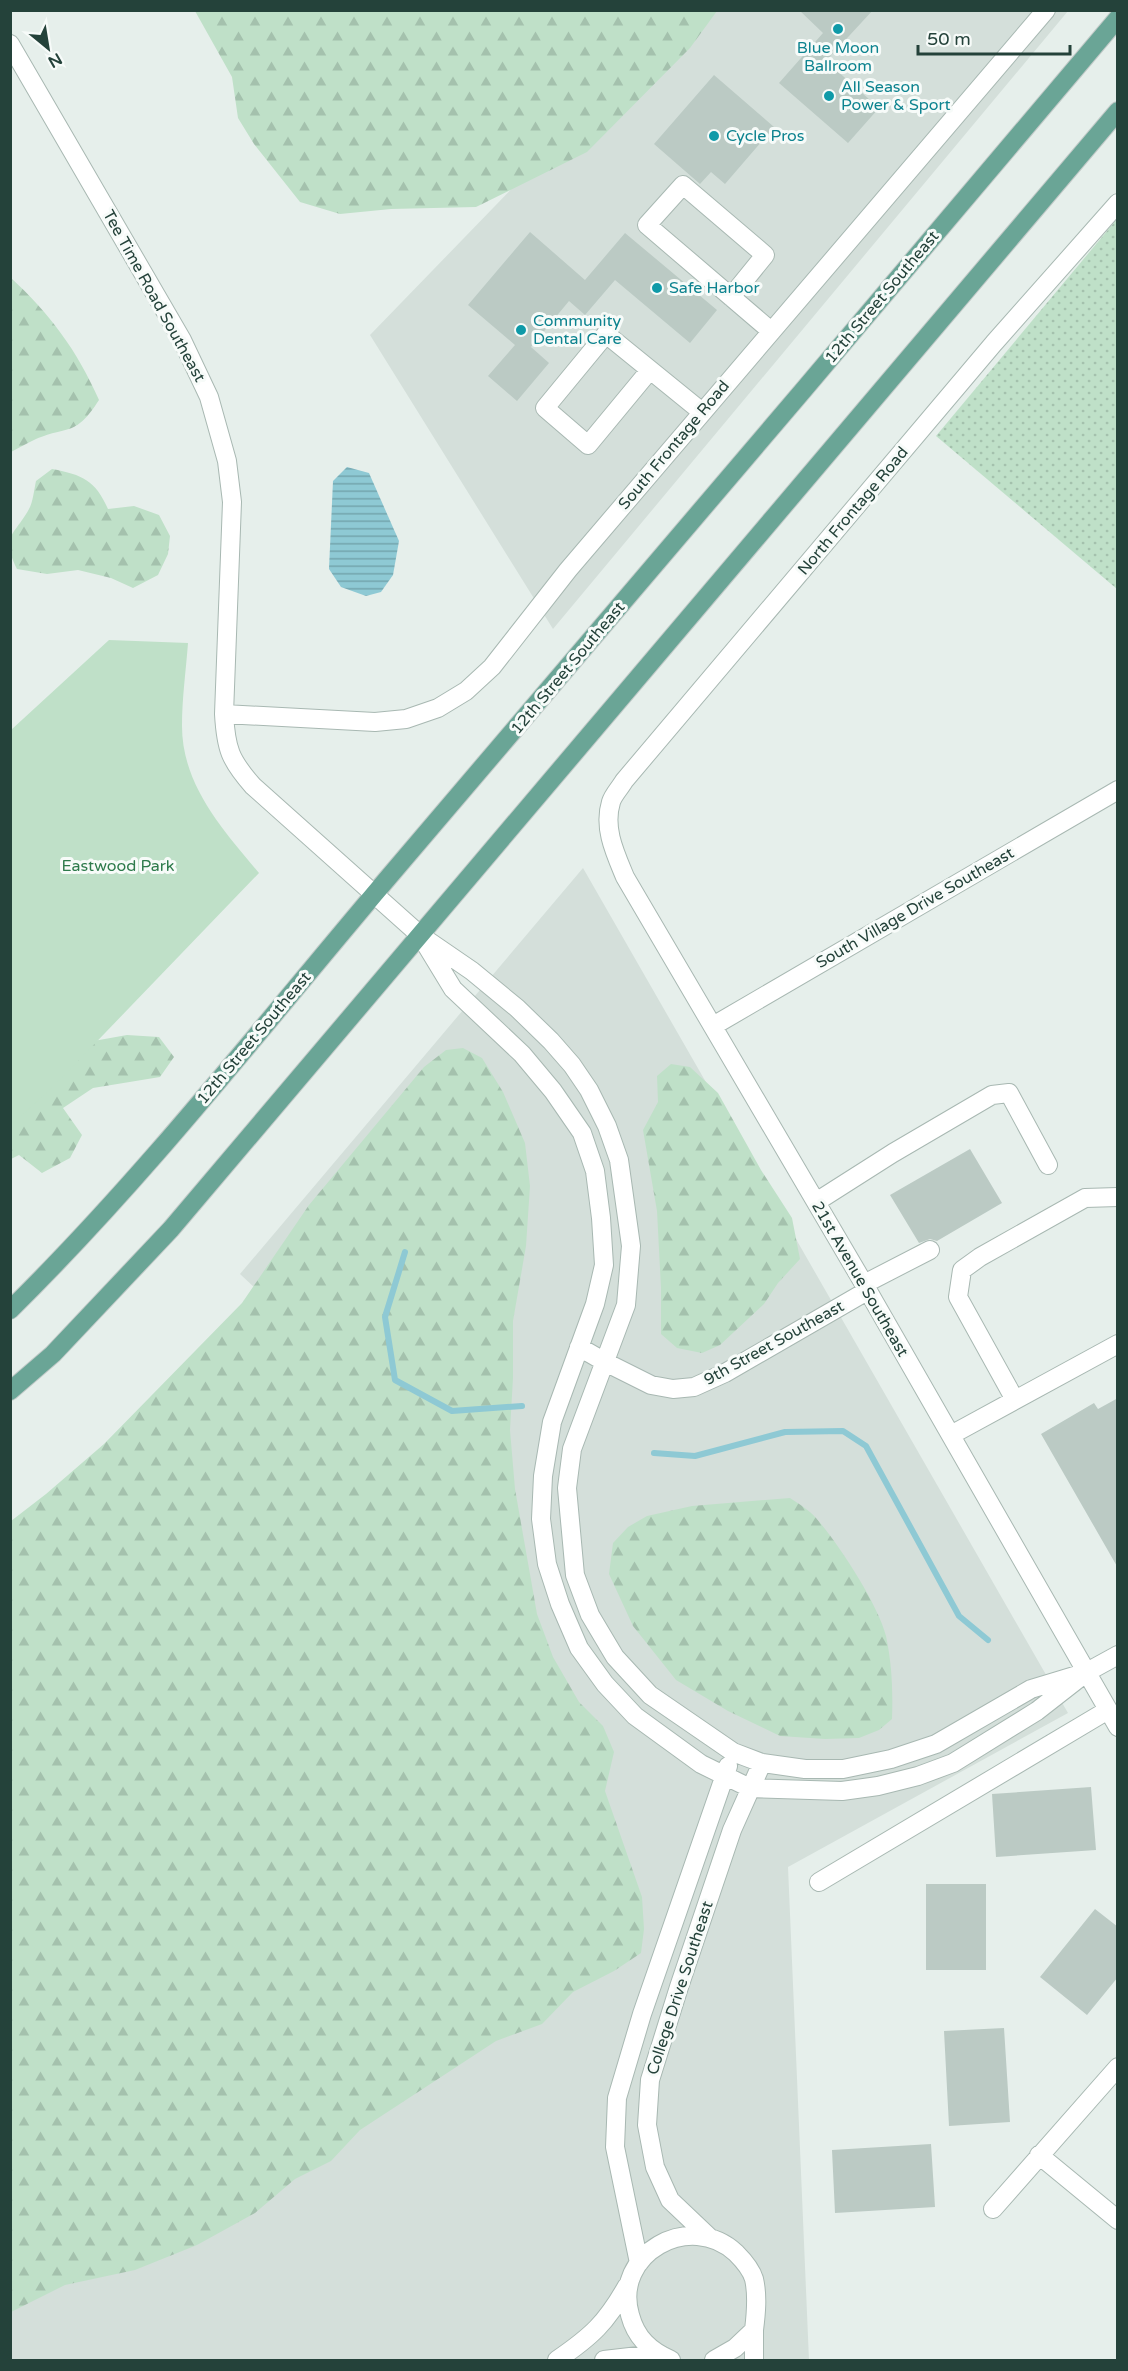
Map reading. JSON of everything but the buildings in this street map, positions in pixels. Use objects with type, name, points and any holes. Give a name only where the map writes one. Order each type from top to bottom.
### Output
[{"type":"main road","name":"12th Street Southeast","points":[[10,1310],[69,1252],[149,1164],[1118,18]]},
{"type":"main road","points":[[10,1391],[53,1354],[171,1229],[1118,111]]},
{"type":"street","name":"South Frontage Road","points":[[224,714],[375,722],[406,719],[438,708],[466,691],[492,667],[568,570],[1046,10]]},
{"type":"street","name":"Tee Time Road Southeast","points":[[10,44],[182,340],[209,397],[226,461],[232,502],[224,714],[226,742],[238,769],[253,786],[421,936]]},
{"type":"street","points":[[731,297],[765,255],[683,185],[647,225],[731,297],[771,331]]},
{"type":"street","name":"North Frontage Road","points":[[608,829],[611,802],[624,781],[994,343],[1118,203]]},
{"type":"street","points":[[650,370],[588,445],[545,408],[606,334],[702,412]]},
{"type":"street","name":"South Village Drive Southeast","points":[[713,1026],[1118,790]]},
{"type":"street","name":"21st Avenue Southeast","points":[[608,829],[625,877],[866,1288],[1118,1727]]},
{"type":"street","points":[[421,936],[453,989],[522,1054],[553,1091],[582,1133],[595,1171],[604,1264],[595,1304],[552,1422],[543,1476],[541,1519],[547,1563],[560,1604],[579,1648],[605,1684],[628,1708],[670,1743],[701,1764],[750,1788],[842,1791],[878,1786],[918,1776],[953,1763],[1038,1711],[1087,1672],[1118,1655]]},
{"type":"street","points":[[421,936],[472,971],[517,1008],[551,1041],[589,1090],[607,1126],[619,1160],[631,1246],[626,1305],[572,1449],[567,1488],[575,1575],[590,1614],[615,1657],[650,1695],[733,1752],[762,1763],[805,1769],[843,1769],[891,1759],[936,1744],[1031,1689],[1087,1672]]},
{"type":"street","points":[[816,1202],[893,1153],[992,1095],[1009,1093],[1048,1165]]},
{"type":"street","points":[[1015,1400],[958,1297],[962,1270],[980,1257],[1085,1198],[1118,1197]]},
{"type":"street","name":"9th Street Southeast","points":[[579,1347],[651,1384],[673,1389],[694,1387],[725,1373],[930,1250]]},
{"type":"street","points":[[951,1435],[1118,1344]]},
{"type":"street","points":[[819,1882],[1108,1710]]},
{"type":"street","name":"College Drive Southeast","points":[[639,2263],[615,2147],[617,2098],[642,2014],[733,1752]]},
{"type":"street","name":"College Drive Southeast","points":[[754,2330],[756,2307],[753,2279],[744,2261],[727,2245],[709,2237],[669,2200],[655,2167],[647,2125],[650,2080],[679,1987],[732,1830],[762,1763]]},
{"type":"street","points":[[993,2209],[1118,2067]]},
{"type":"street","points":[[1039,2155],[1118,2220]]},
{"type":"street","points":[[557,2361],[587,2340],[611,2314],[639,2263],[649,2252],[668,2240],[687,2235],[709,2237]]},
{"type":"street","points":[[629,2282],[627,2307],[633,2328],[640,2339],[664,2357]]},
{"type":"street","points":[[714,2361],[735,2348],[754,2330]]},
{"type":"street","points":[[754,2330],[754,2361]]},
{"type":"street","points":[[604,2361],[610,2358],[664,2357]]},
{"type":"shaded area","points":[[684,11],[1068,11],[553,629],[370,335]]},
{"type":"shaded area","points":[[583,868],[1068,1713],[788,1867],[809,2360],[11,2360],[10,2263],[375,1401],[240,1274]]},
{"type":"green space","points":[[195,11],[717,11],[690,48],[587,152],[476,207],[391,209],[340,214],[300,202],[254,144],[238,118],[232,77]]},
{"type":"green space","points":[[1117,219],[1117,589],[936,436]]},
{"type":"green space","points":[[10,277],[38,305],[72,349],[99,400],[84,420],[77,425],[36,439],[11,452]]},
{"type":"green space","points":[[52,469],[87,480],[98,491],[108,509],[134,506],[159,515],[170,536],[168,554],[158,575],[133,588],[111,578],[78,570],[47,574],[17,569],[10,549],[11,536],[30,506],[36,481]]},
{"type":"green space","name":"Eastwood Park","points":[[109,640],[188,643],[182,726],[189,768],[207,806],[259,873],[54,1086],[11,1125],[11,730]]},
{"type":"green space","points":[[127,1035],[159,1037],[174,1057],[160,1077],[93,1088],[63,1108],[82,1135],[70,1158],[42,1173],[19,1155],[11,1159],[11,1099],[88,1042]]},
{"type":"green space","points":[[463,1048],[482,1058],[503,1092],[525,1143],[530,1186],[526,1246],[513,1321],[510,1430],[515,1489],[537,1614],[553,1657],[579,1702],[603,1726],[614,1752],[605,1791],[642,1897],[644,1929],[641,1953],[614,1971],[573,1992],[542,2024],[496,2041],[360,2130],[331,2161],[295,2179],[255,2213],[197,2245],[135,2270],[65,2285],[11,2312],[11,1521],[104,1444],[242,1303],[309,1205],[424,1067],[446,1050]]},
{"type":"green space","points":[[671,1064],[690,1067],[718,1093],[761,1170],[792,1218],[800,1259],[778,1283],[764,1304],[720,1345],[702,1353],[677,1348],[661,1334],[657,1211],[643,1130],[658,1102],[657,1076]]},
{"type":"green space","points":[[790,1498],[813,1515],[835,1542],[866,1591],[886,1636],[892,1678],[892,1719],[879,1730],[859,1738],[825,1739],[780,1736],[728,1711],[676,1680],[633,1626],[609,1574],[613,1543],[628,1527],[647,1516],[692,1506]]},
{"type":"water","points":[[347,467],[369,473],[399,541],[393,575],[381,592],[366,596],[341,587],[329,569],[333,481]]},
{"type":"waterway","points":[[405,1252],[385,1317],[395,1380],[452,1411],[522,1406]]},
{"type":"waterway","points":[[654,1453],[695,1456],[785,1432],[843,1431],[866,1446],[959,1616],[988,1640]]},
{"type":"place","name":"Blue Moon Ballroom","points":[[838,29]]},
{"type":"place","name":"All Season Power & Sport","points":[[829,96]]},
{"type":"place","name":"Cycle Pros","points":[[714,136]]},
{"type":"place","name":"Safe Harbor","points":[[657,288]]},
{"type":"place","name":"Community Dental Care","points":[[521,330]]}]
